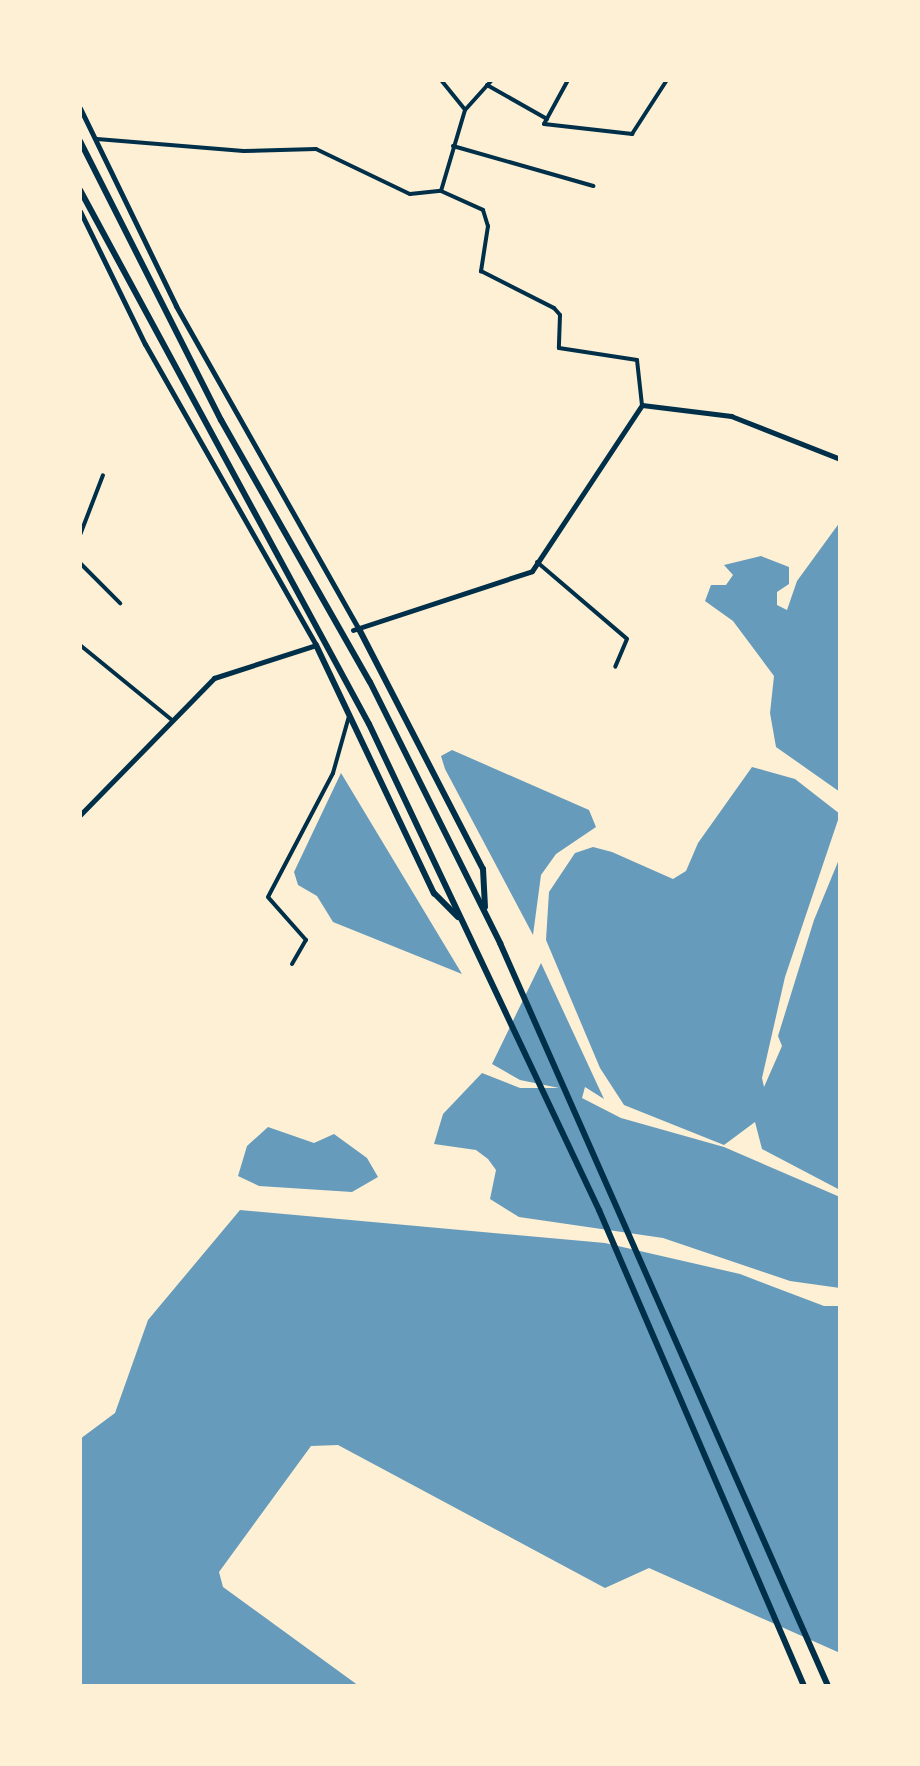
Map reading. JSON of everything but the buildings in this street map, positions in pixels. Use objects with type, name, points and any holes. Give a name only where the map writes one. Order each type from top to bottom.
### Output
[{"type":"highway","points":[[80,141],[221,420],[370,682],[500,944],[828,1686]]},
{"type":"highway","points":[[80,190],[350,688],[463,921],[599,1210],[804,1686]]},
{"type":"highway","points":[[356,629],[484,869],[485,914]]},
{"type":"highway","points":[[316,645],[434,893],[463,921]]},
{"type":"street","points":[[441,80],[465,110]]},
{"type":"street","points":[[546,119],[568,80]]},
{"type":"street","points":[[441,191],[465,110],[489,83],[546,119],[548,126],[632,134],[666,80]]},
{"type":"street","points":[[80,108],[176,306],[356,629],[518,580],[537,562],[642,405],[637,360],[559,348],[560,314],[554,308],[481,271],[488,226],[484,210],[441,191],[410,194],[316,149],[244,151],[97,138]]},
{"type":"street","points":[[454,146],[593,186]]},
{"type":"street","points":[[80,211],[146,344],[316,645],[214,678],[80,815]]},
{"type":"street","points":[[642,405],[731,416],[840,459]]},
{"type":"street","points":[[80,535],[103,475]]},
{"type":"street","points":[[537,562],[627,639],[615,667]]},
{"type":"street","points":[[80,563],[120,603]]},
{"type":"street","points":[[80,645],[172,720]]},
{"type":"street","points":[[292,964],[306,940],[268,897],[333,773],[349,716]]},
{"type":"water","points":[[840,522],[840,792],[776,747],[770,713],[774,676],[733,621],[705,601],[711,585],[726,585],[733,575],[724,565],[761,556],[789,567],[789,584],[777,592],[777,605],[787,610],[797,581]]},
{"type":"water","points":[[452,750],[589,810],[596,827],[556,854],[541,875],[533,935],[445,769],[441,756]]},
{"type":"water","points":[[752,767],[795,779],[840,814],[785,977],[762,1078],[764,1087],[782,1046],[778,1036],[814,920],[840,857],[840,1190],[762,1149],[755,1122],[724,1145],[624,1105],[600,1068],[546,940],[549,892],[575,853],[593,847],[612,852],[673,879],[686,871],[698,843]]},
{"type":"water","points":[[341,773],[462,974],[333,922],[317,896],[298,885],[294,872]]},
{"type":"water","points":[[541,963],[604,1099],[585,1087],[582,1098],[621,1118],[724,1147],[840,1197],[840,1288],[790,1281],[663,1238],[519,1217],[490,1199],[496,1170],[488,1159],[476,1150],[434,1144],[443,1114],[482,1073],[520,1088],[559,1088],[520,1080],[492,1064]]},
{"type":"water","points":[[268,1127],[314,1143],[334,1134],[367,1158],[378,1177],[352,1192],[259,1186],[238,1176],[247,1146]]},
{"type":"water","points":[[240,1210],[605,1243],[740,1274],[824,1306],[840,1306],[840,1653],[649,1568],[605,1588],[338,1445],[311,1446],[219,1572],[223,1587],[359,1686],[80,1686],[80,1439],[115,1413],[148,1320]]}]
